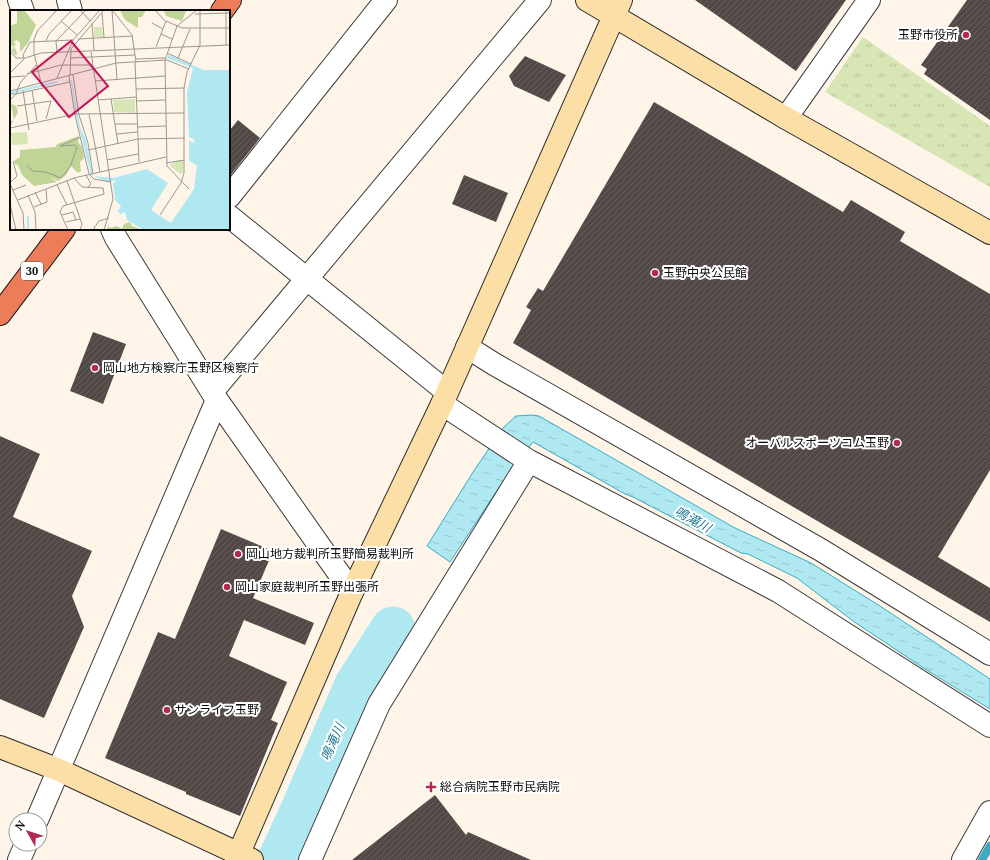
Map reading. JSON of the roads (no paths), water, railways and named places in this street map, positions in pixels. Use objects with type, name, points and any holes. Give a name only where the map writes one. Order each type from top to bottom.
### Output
[{"type":"highway","points":[[223,10],[230,0]]},
{"type":"highway","name":"30","points":[[0,314],[63,230]]},
{"type":"street","points":[[19,0],[23,10]]},
{"type":"street","points":[[68,0],[71,10]]},
{"type":"street","points":[[230,196],[386,0]]},
{"type":"street","points":[[41,812],[215,396],[307,279],[540,0]]},
{"type":"street","points":[[587,0],[618,8],[786,118],[990,233]]},
{"type":"street","points":[[786,118],[869,0]]},
{"type":"street","points":[[0,747],[59,770],[242,858],[352,592],[445,398],[618,8]]},
{"type":"street","points":[[230,217],[307,279],[445,398],[494,438],[526,459],[778,591],[990,726]]},
{"type":"street","points":[[113,230],[215,396],[352,592]]},
{"type":"street","points":[[467,347],[501,368],[821,550],[990,654]]},
{"type":"street","points":[[310,860],[379,704],[526,459]]},
{"type":"street","points":[[963,860],[990,812]]},
{"type":"water","points":[[516,416],[539,416],[735,528],[811,563],[880,606],[990,679],[990,709],[925,669],[853,621],[797,578],[748,554],[741,553],[625,494],[533,442],[510,471],[450,562],[427,546],[475,469],[504,427]]},
{"type":"waterway","name":"鳴滝川","points":[[280,860],[357,685],[393,629]]},
{"type":"waterway","points":[[982,860],[990,846]]},
{"type":"place","name":"玉野市役所","points":[[966,35]]},
{"type":"place","name":"玉野中央公民館","points":[[655,273]]},
{"type":"place","name":"岡山地方検察庁玉野区検察庁","points":[[95,368]]},
{"type":"place","name":"オーバルスポーツコム玉野","points":[[897,443]]},
{"type":"place","name":"岡山地方裁判所玉野簡易裁判所","points":[[238,554]]},
{"type":"place","name":"岡山家庭裁判所玉野出張所","points":[[227,587]]},
{"type":"place","name":"サンライフ玉野","points":[[167,710]]},
{"type":"place","name":"総合病院玉野市民病院","points":[[431,787]]}]
